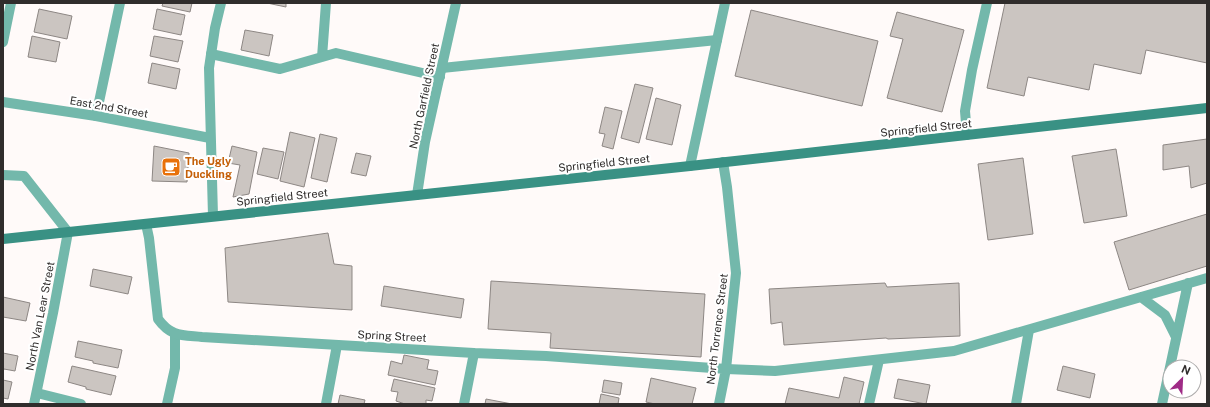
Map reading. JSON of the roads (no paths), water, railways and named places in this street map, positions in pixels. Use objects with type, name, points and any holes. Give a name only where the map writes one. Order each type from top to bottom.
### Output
[{"type":"street","points":[[3,42],[11,3]]},
{"type":"street","points":[[96,116],[120,3]]},
{"type":"street","points":[[213,216],[209,68],[221,3]]},
{"type":"street","points":[[322,57],[326,3]]},
{"type":"street","name":"North Garfield Street","points":[[417,195],[425,142],[456,3]]},
{"type":"street","points":[[690,166],[725,3]]},
{"type":"street","points":[[967,135],[965,111],[972,70],[987,3]]},
{"type":"street","points":[[211,54],[280,69],[336,54],[441,72],[717,40]]},
{"type":"street","name":"East 2nd Street","points":[[3,102],[96,116],[210,138]]},
{"type":"street","name":"Springfield Street","points":[[3,239],[690,166],[1207,108]]},
{"type":"street","name":"North Torrence Street","points":[[719,404],[726,369],[736,273],[723,162]]},
{"type":"street","points":[[3,176],[24,176],[68,232]]},
{"type":"street","points":[[146,224],[149,238],[158,319],[164,328],[175,334],[175,368],[167,404]]},
{"type":"street","name":"North Van Lear Street","points":[[34,404],[68,232]]},
{"type":"street","name":"Spring Street","points":[[175,334],[202,337],[546,356],[726,369],[775,371],[954,351],[1207,278]]},
{"type":"street","points":[[1172,359],[1188,283]]},
{"type":"street","points":[[1141,297],[1165,315],[1176,337]]},
{"type":"street","points":[[1016,404],[1029,330]]},
{"type":"street","points":[[326,404],[337,345]]},
{"type":"street","points":[[464,404],[474,353]]},
{"type":"street","points":[[869,404],[879,360]]},
{"type":"street","points":[[36,394],[81,404]]},
{"type":"place","name":"The Ugly Duckling","points":[[171,167]]}]
